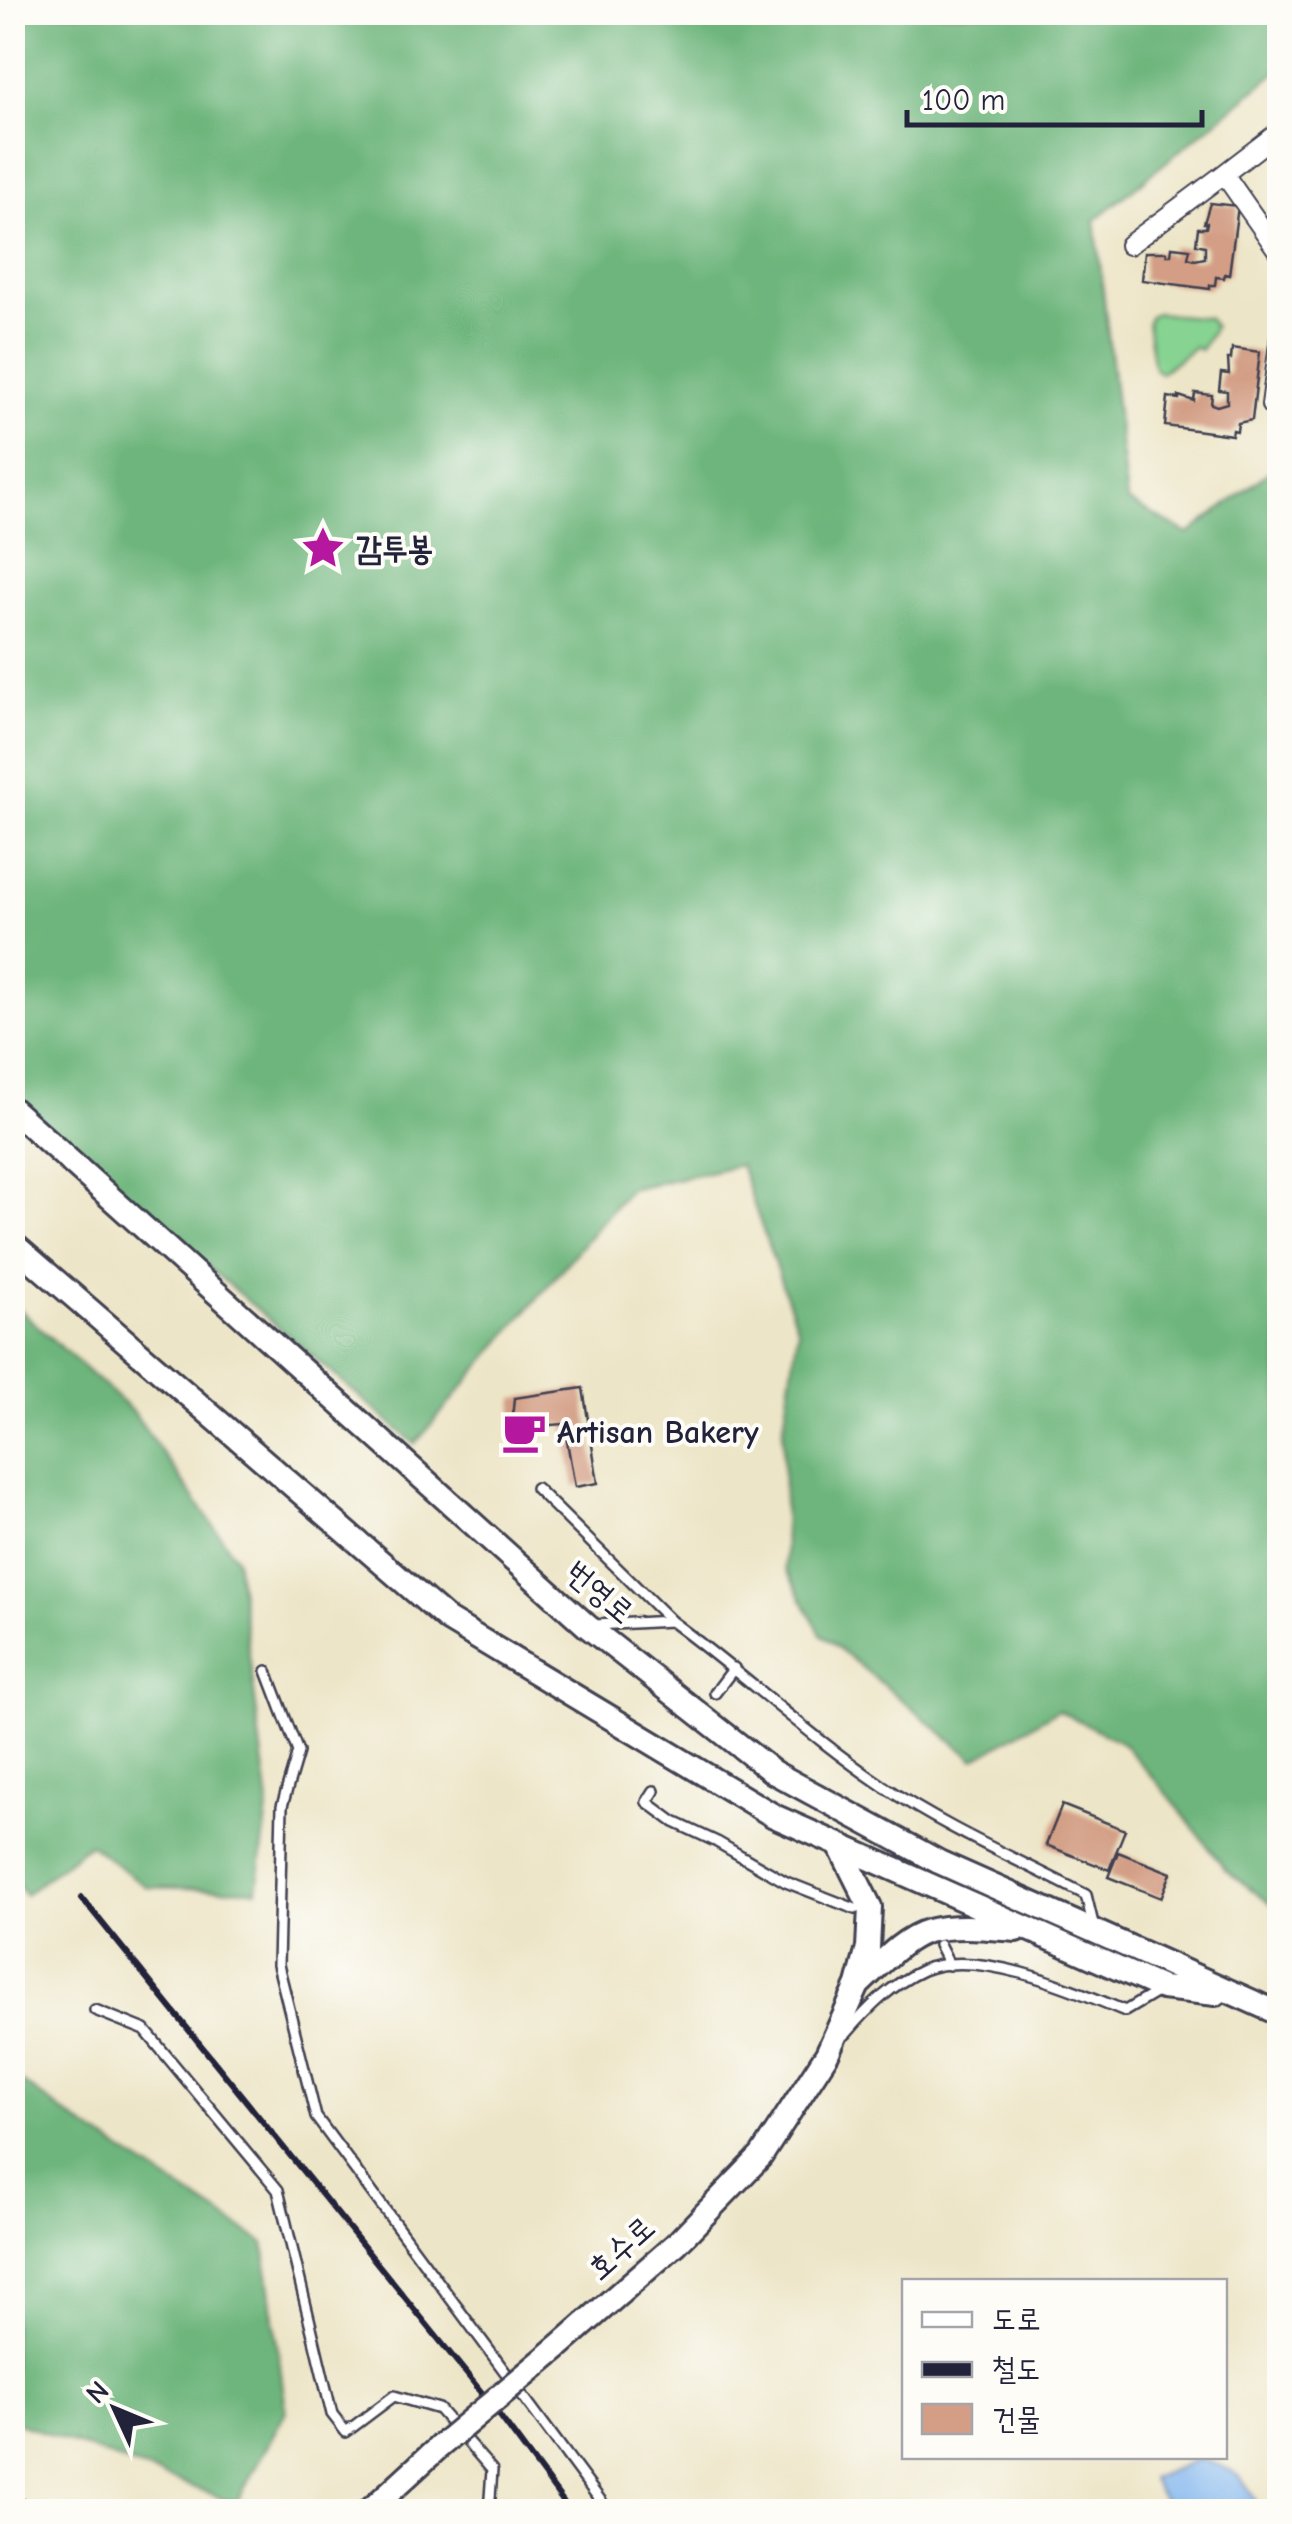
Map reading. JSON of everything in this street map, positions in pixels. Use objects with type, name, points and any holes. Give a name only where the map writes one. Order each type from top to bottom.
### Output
[{"type":"street","points":[[1129,245],[1280,131]]},
{"type":"street","points":[[1224,174],[1280,254]]},
{"type":"street","points":[[1280,336],[1271,405],[1280,406]]},
{"type":"street","name":"번영로","points":[[12,1109],[587,1626],[773,1772],[938,1862],[1280,2014]]},
{"type":"street","name":"번영로","points":[[12,1243],[448,1620],[774,1816],[1162,1988],[1234,1996]]},
{"type":"street","name":"호수로","points":[[368,2512],[676,2244],[761,2156],[827,2054],[858,1985],[868,1948],[870,1907],[839,1845]]},
{"type":"street","name":"호수로","points":[[858,1985],[925,1932],[983,1927],[1035,1932]]},
{"type":"street","points":[[12,2508],[20,2512]]},
{"type":"lane","points":[[536,1488],[671,1621],[818,1739],[940,1821],[1086,1896],[1094,1931]]},
{"type":"lane","points":[[587,1626],[671,1621]]},
{"type":"lane","points":[[715,1694],[734,1668]]},
{"type":"lane","points":[[267,1670],[298,1752],[282,1806],[278,1965],[316,2117],[609,2512]]},
{"type":"lane","points":[[654,1792],[647,1802],[674,1822],[786,1882],[854,1909]]},
{"type":"lane","points":[[939,1944],[950,1965]]},
{"type":"lane","points":[[827,2054],[892,1987],[927,1968],[1004,1967],[1125,2011],[1162,1988]]},
{"type":"lane","points":[[95,2010],[145,2030],[278,2190],[332,2414],[346,2432],[394,2396],[439,2409],[492,2470],[489,2512]]},
{"type":"green space","points":[[13,13],[1279,13],[1279,70],[1095,220],[1127,501],[1189,534],[1279,464],[1279,1910],[1226,1870],[1122,1743],[1058,1710],[974,1759],[821,1634],[785,1568],[783,1432],[798,1330],[740,1165],[629,1189],[415,1444],[13,1101]]},
{"type":"green space","points":[[1156,313],[1208,318],[1214,327],[1200,350],[1194,347],[1160,373],[1154,368],[1147,323]]},
{"type":"green space","points":[[12,1303],[134,1413],[236,1558],[269,1803],[257,1890],[147,1887],[89,1844],[25,1895],[13,1879]]},
{"type":"green space","points":[[12,2075],[77,2122],[264,2243],[286,2411],[236,2503],[13,2421]]},
{"type":"water","points":[[1197,2459],[1237,2475],[1260,2511],[1170,2511],[1151,2479]]},
{"type":"building","points":[[1210,203],[1238,206],[1229,275],[1216,277],[1210,289],[1142,280],[1145,252],[1171,255],[1172,247],[1190,249],[1188,258],[1205,258],[1205,246],[1196,244],[1198,228],[1206,228]]},
{"type":"building","points":[[1232,348],[1260,352],[1252,420],[1238,423],[1232,435],[1165,426],[1168,397],[1194,401],[1195,393],[1212,395],[1211,404],[1217,406],[1227,403],[1227,391],[1219,390],[1221,373],[1229,374]]},
{"type":"building","name":"Artisan Bakery","points":[[583,1388],[598,1483],[575,1487],[564,1424],[539,1426],[537,1439],[510,1441],[514,1398]]},
{"type":"building","points":[[1062,1805],[1125,1830],[1109,1870],[1046,1845]]},
{"type":"building","points":[[1118,1852],[1171,1873],[1161,1898],[1108,1877]]},
{"type":"railway","points":[[82,1898],[491,2404],[571,2512]]},
{"type":"place","name":"감투봉","points":[[323,548]]},
{"type":"place","name":"Artisan Bakery","points":[[524,1432]]}]
